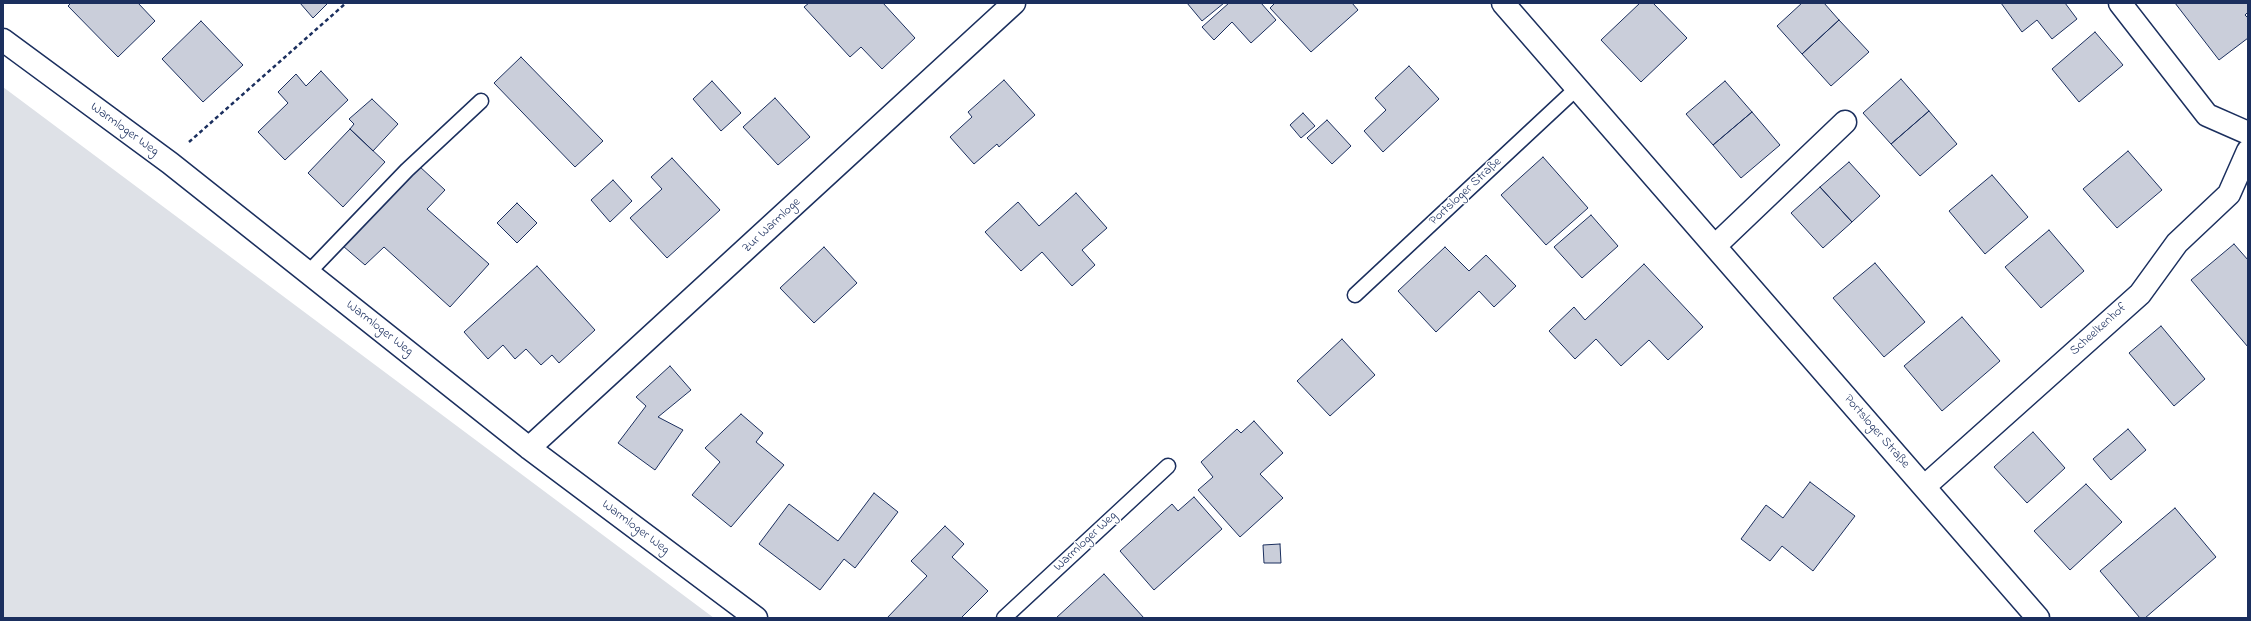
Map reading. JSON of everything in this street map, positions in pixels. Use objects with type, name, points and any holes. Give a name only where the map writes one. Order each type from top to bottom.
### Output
[{"type":"street","name":"Zur Warmloge","points":[[529,448],[1014,3]]},
{"type":"street","name":"Portsloger Straße","points":[[1503,3],[2038,618]]},
{"type":"street","points":[[2120,3],[2207,115],[2248,133]]},
{"type":"street","name":"Warmloger Weg","points":[[3,40],[170,163],[529,448],[756,618]]},
{"type":"street","points":[[1715,246],[1845,122]]},
{"type":"street","name":"Scheelkenhof","points":[[1924,487],[2140,294],[2177,243],[2229,194],[2248,151]]},
{"type":"lane","name":"Portsloger Straße","points":[[1355,295],[1577,88]]},
{"type":"lane","points":[[308,273],[408,170],[481,102]]},
{"type":"lane","name":"Warmloger Weg","points":[[1004,618],[1168,466]]},
{"type":"path","points":[[170,163],[192,140],[346,3]]},
{"type":"shaded area","points":[[3,87],[714,618],[3,618]]},
{"type":"building","points":[[71,3],[138,3],[155,21],[118,57],[68,6]]},
{"type":"building","points":[[300,3],[328,3],[313,18]]},
{"type":"building","points":[[809,3],[883,3],[915,38],[882,69],[861,47],[850,57],[804,7]]},
{"type":"building","points":[[1187,3],[1224,3],[1202,21]]},
{"type":"building","points":[[1229,3],[1261,3],[1276,20],[1251,43],[1232,22],[1214,40],[1202,27]]},
{"type":"building","points":[[1275,3],[1352,3],[1358,10],[1311,52],[1270,8]]},
{"type":"building","points":[[1640,3],[1653,3],[1687,38],[1641,82],[1601,40]]},
{"type":"building","points":[[1802,3],[1824,3],[1839,20],[1802,54],[1777,26]]},
{"type":"building","points":[[2001,3],[2065,3],[2077,19],[2052,39],[2037,20],[2022,32]]},
{"type":"building","points":[[2175,3],[2248,3],[2248,12],[2245,15],[2248,18],[2248,38],[2219,60]]},
{"type":"building","points":[[1839,20],[1869,52],[1831,86],[1802,54]]},
{"type":"building","points":[[201,21],[243,65],[203,102],[162,59]]},
{"type":"building","points":[[2095,32],[2123,65],[2079,102],[2052,69]]},
{"type":"building","points":[[521,57],[603,141],[575,167],[494,83]]},
{"type":"building","points":[[1409,66],[1439,99],[1383,152],[1364,131],[1386,110],[1375,98]]},
{"type":"building","points":[[321,71],[348,100],[285,160],[258,132],[288,103],[278,92],[296,74],[306,86]]},
{"type":"building","points":[[1901,79],[1929,111],[1891,144],[1863,113]]},
{"type":"building","points":[[1004,80],[1035,115],[999,147],[997,144],[974,164],[950,137],[972,117],[968,112]]},
{"type":"building","points":[[712,81],[741,113],[721,131],[693,99]]},
{"type":"building","points":[[1725,81],[1752,112],[1713,145],[1686,114]]},
{"type":"building","points":[[775,98],[810,137],[778,165],[743,127]]},
{"type":"building","points":[[372,99],[398,124],[373,151],[350,129],[354,124],[349,119]]},
{"type":"building","points":[[1929,111],[1957,144],[1920,176],[1891,144]]},
{"type":"building","points":[[1752,112],[1780,145],[1741,178],[1713,145]]},
{"type":"building","points":[[1303,113],[1315,126],[1301,138],[1290,125]]},
{"type":"building","points":[[1327,120],[1351,146],[1332,164],[1307,138]]},
{"type":"building","points":[[350,129],[385,162],[343,207],[308,173]]},
{"type":"building","points":[[2128,151],[2162,190],[2117,228],[2083,189]]},
{"type":"building","points":[[1543,157],[1588,208],[1546,245],[1501,195]]},
{"type":"building","points":[[672,158],[720,210],[667,258],[630,218],[662,189],[651,177]]},
{"type":"building","points":[[1849,162],[1880,196],[1852,222],[1820,187]]},
{"type":"building","points":[[419,166],[445,190],[427,209],[489,264],[450,307],[384,247],[365,265],[343,246]]},
{"type":"building","points":[[1992,175],[2028,217],[1985,254],[1949,211]]},
{"type":"building","points":[[613,180],[632,201],[610,222],[591,200]]},
{"type":"building","points":[[1820,187],[1852,222],[1823,248],[1791,213]]},
{"type":"building","points":[[1076,193],[1107,228],[1082,250],[1095,265],[1072,286],[1042,252],[1021,271],[985,232],[1018,202],[1039,226]]},
{"type":"building","points":[[517,203],[537,223],[517,243],[497,223]]},
{"type":"building","points":[[1591,215],[1618,246],[1582,278],[1554,247]]},
{"type":"building","points":[[2049,230],[2084,271],[2041,308],[2005,267]]},
{"type":"building","points":[[2234,244],[2248,260],[2248,347],[2191,280]]},
{"type":"building","points":[[824,247],[857,283],[814,323],[780,288]]},
{"type":"building","points":[[1445,247],[1469,271],[1486,255],[1516,286],[1494,307],[1479,291],[1436,332],[1398,291]]},
{"type":"building","points":[[1875,263],[1925,322],[1884,357],[1833,298]]},
{"type":"building","points":[[1644,264],[1703,327],[1668,360],[1649,340],[1621,366],[1596,339],[1575,359],[1549,331],[1574,307],[1585,320]]},
{"type":"building","points":[[537,266],[595,330],[559,363],[552,355],[541,365],[526,349],[515,359],[503,345],[488,359],[464,332]]},
{"type":"building","points":[[1962,317],[2000,361],[1942,411],[1904,366]]},
{"type":"building","points":[[2161,326],[2205,379],[2174,406],[2129,353]]},
{"type":"building","points":[[1342,339],[1375,375],[1330,416],[1297,381]]},
{"type":"building","points":[[670,366],[691,390],[658,417],[683,430],[655,470],[618,443],[646,406],[636,397]]},
{"type":"building","points":[[741,414],[763,433],[756,442],[784,465],[731,527],[692,495],[720,462],[705,448]]},
{"type":"building","points":[[1254,421],[1283,453],[1260,474],[1283,498],[1240,537],[1198,490],[1213,477],[1201,462],[1237,429],[1241,433]]},
{"type":"building","points":[[2128,429],[2146,450],[2111,480],[2093,459]]},
{"type":"building","points":[[2033,432],[2065,468],[2027,503],[1994,467]]},
{"type":"building","points":[[1810,482],[1855,516],[1813,571],[1782,546],[1770,561],[1741,539],[1766,505],[1783,518]]},
{"type":"building","points":[[2086,484],[2122,522],[2070,570],[2034,531]]},
{"type":"building","points":[[874,493],[898,512],[855,568],[844,559],[820,590],[759,544],[789,504],[838,541]]},
{"type":"building","points":[[1194,497],[1222,529],[1154,590],[1120,551],[1172,504],[1178,511]]},
{"type":"building","points":[[2175,508],[2216,557],[2145,618],[2140,618],[2100,571]]},
{"type":"building","points":[[945,526],[964,544],[952,557],[988,591],[961,618],[887,618],[927,576],[911,561]]},
{"type":"building","points":[[1280,544],[1281,563],[1264,563],[1263,545]]},
{"type":"building","points":[[1104,574],[1144,618],[1056,618]]}]
